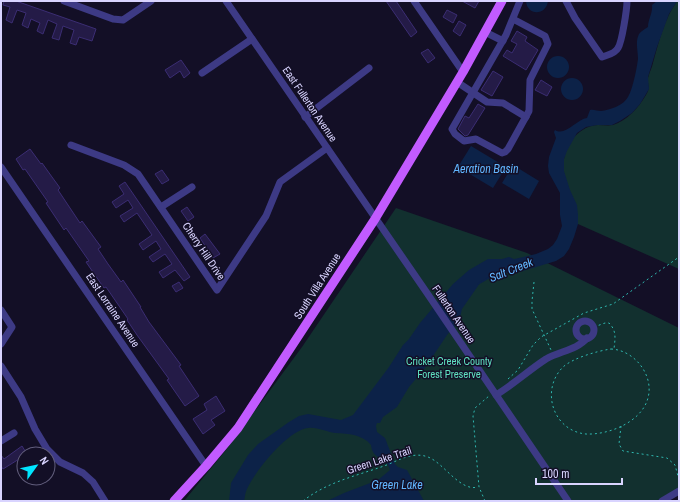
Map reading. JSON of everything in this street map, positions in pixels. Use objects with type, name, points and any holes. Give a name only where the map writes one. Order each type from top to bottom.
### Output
[{"type":"main road","name":"South Villa Avenue","points":[[174,501],[238,428],[375,219],[463,72],[502,1]]},
{"type":"street","points":[[64,1],[78,4],[114,20],[123,20],[151,1]]},
{"type":"street","name":"East Fullerton Avenue","points":[[226,1],[375,219]]},
{"type":"street","points":[[414,1],[463,72]]},
{"type":"street","points":[[513,19],[542,33],[548,40],[548,44],[530,80],[529,111],[508,150],[502,153],[476,139],[464,141],[455,134],[452,129],[472,92],[503,41],[520,1]]},
{"type":"street","points":[[566,1],[575,18],[602,57],[613,53],[618,48],[626,11],[626,1]]},
{"type":"street","points":[[485,32],[503,41]]},
{"type":"street","points":[[202,73],[252,38]]},
{"type":"street","points":[[305,117],[368,68]]},
{"type":"street","points":[[457,82],[487,102],[503,103],[526,117]]},
{"type":"street","name":"Cherry Hill Drive","points":[[71,145],[124,165],[138,174],[217,290],[266,216],[280,182],[326,148]]},
{"type":"street","name":"East Lorraine Avenue","points":[[1,167],[206,466]]},
{"type":"street","points":[[161,206],[192,187]]},
{"type":"street","name":"Fullerton Avenue","points":[[375,219],[568,501]]},
{"type":"street","points":[[1,310],[12,327],[1,344]]},
{"type":"street","points":[[496,395],[514,383],[529,370],[554,356],[577,346],[587,338],[593,333],[594,327],[588,321],[582,322],[578,325],[577,331],[579,336],[587,338]]},
{"type":"street","points":[[1,366],[21,397],[34,429],[47,449],[60,462],[88,477],[105,501]]},
{"type":"street","points":[[1,441],[14,433]]},
{"type":"street","points":[[662,501],[679,490]]},
{"type":"path","points":[[534,282],[532,309],[554,356]]},
{"type":"path","points":[[594,327],[605,323],[610,323],[614,328],[616,337],[614,350]]},
{"type":"path","points":[[614,350],[628,354],[637,361],[646,376],[649,388],[647,401],[634,418],[622,426],[606,432],[593,434],[578,432],[568,427],[558,418],[551,401],[553,383],[559,371],[564,366],[595,352],[614,350]]},
{"type":"path","points":[[622,426],[619,444],[623,451],[667,458],[675,465],[679,480]]},
{"type":"path","name":"Green Lake Trail","points":[[303,501],[326,487],[388,465],[403,458],[418,455],[428,457],[437,462],[464,485],[472,488],[479,487]]},
{"type":"green space","points":[[677,1],[679,1],[679,269],[578,224],[575,207],[564,175],[563,167],[568,147],[575,136],[591,126],[611,125],[618,123],[632,113],[643,100],[649,88],[648,78],[662,31],[672,8]]},
{"type":"green space","name":"Cricket Creek County Forest Preserve","points":[[396,208],[527,253],[679,328],[679,488],[656,501],[184,501],[226,450],[302,347]]},
{"type":"water","points":[[526,1],[548,1],[547,6],[540,12],[533,12],[527,6]]},
{"type":"water","name":"Green Lake","points":[[657,1],[677,1],[669,14],[657,47],[648,77],[649,89],[640,104],[632,113],[620,121],[612,125],[586,127],[577,133],[564,159],[564,171],[577,205],[578,215],[578,224],[569,249],[564,256],[556,261],[516,273],[497,273],[480,283],[462,309],[459,321],[447,335],[425,368],[409,387],[397,407],[383,417],[380,423],[377,423],[377,432],[385,438],[395,464],[398,467],[407,470],[424,501],[327,501],[378,480],[390,470],[386,462],[374,454],[371,445],[364,439],[350,434],[308,428],[300,430],[291,436],[273,452],[251,481],[246,490],[244,501],[229,501],[231,483],[248,455],[258,444],[289,422],[299,416],[308,414],[341,420],[353,415],[420,323],[453,284],[469,270],[488,259],[502,259],[509,257],[514,259],[519,258],[536,254],[553,245],[562,226],[560,215],[560,193],[549,173],[548,166],[549,157],[556,138],[554,132],[555,130],[559,132],[567,130],[579,121],[587,118],[590,110],[608,110],[620,105],[626,100],[632,89],[637,67],[638,37],[641,32],[648,27],[652,5]]},
{"type":"water","points":[[554,56],[562,56],[569,63],[569,71],[562,78],[554,78],[547,71],[547,63]]},
{"type":"water","points":[[568,78],[576,78],[583,85],[583,93],[576,100],[568,100],[561,93],[561,85]]},
{"type":"water","name":"Aeration Basin","points":[[471,146],[506,167],[493,188],[458,167]]},
{"type":"water","name":"Aeration Basin","points":[[513,165],[539,181],[529,199],[502,183]]},
{"type":"building","points":[[4,1],[16,1],[96,29],[92,41],[79,37],[76,45],[70,43],[74,30],[63,26],[59,40],[52,38],[57,24],[48,20],[43,34],[37,31],[40,23],[31,19],[28,28],[22,25],[26,13],[17,10],[12,23],[6,20],[10,7],[3,5]]},
{"type":"building","points":[[386,1],[396,1],[417,32],[411,37]]},
{"type":"building","points":[[462,1],[479,1],[475,8]]},
{"type":"building","points":[[447,10],[457,15],[453,23],[443,17]]},
{"type":"building","points":[[459,21],[466,25],[460,36],[453,31]]},
{"type":"building","points":[[517,31],[527,37],[525,41],[538,50],[526,70],[503,56],[507,50],[512,53],[517,44],[511,41]]},
{"type":"building","points":[[428,49],[435,58],[428,63],[421,53]]},
{"type":"building","points":[[181,60],[190,73],[184,78],[180,71],[170,78],[165,70]]},
{"type":"building","points":[[493,71],[503,77],[492,96],[481,90]]},
{"type":"building","points":[[541,80],[552,87],[547,96],[535,90]]},
{"type":"building","points":[[478,104],[485,108],[468,135],[465,136],[458,129],[465,116],[469,118]]},
{"type":"building","points":[[30,149],[60,188],[58,190],[80,223],[82,221],[101,247],[98,249],[108,264],[121,282],[123,280],[149,322],[181,365],[179,366],[199,396],[185,406],[167,380],[169,379],[137,335],[106,287],[104,288],[86,262],[89,261],[66,228],[64,230],[46,203],[48,202],[25,169],[23,170],[16,159]]},
{"type":"building","points":[[162,170],[169,180],[162,184],[155,174]]},
{"type":"building","points":[[125,182],[190,277],[184,281],[175,270],[163,278],[159,272],[172,264],[165,254],[153,262],[149,257],[161,249],[156,241],[143,250],[139,244],[152,235],[137,213],[124,222],[120,216],[133,208],[128,200],[116,208],[112,202],[124,194],[119,186]]},
{"type":"building","points":[[187,207],[194,217],[188,221],[181,211]]},
{"type":"building","points":[[205,234],[220,254],[213,258],[200,238]]},
{"type":"building","points":[[179,282],[183,288],[176,292],[172,286]]},
{"type":"building","points":[[216,396],[225,411],[211,420],[215,425],[203,434],[193,419],[207,410],[204,404]]},
{"type":"building","points":[[16,450],[16,461],[3,469],[1,466],[1,455],[4,459]]},
{"type":"waterway","name":"Salt Creek","points":[[478,284],[499,272]]}]
